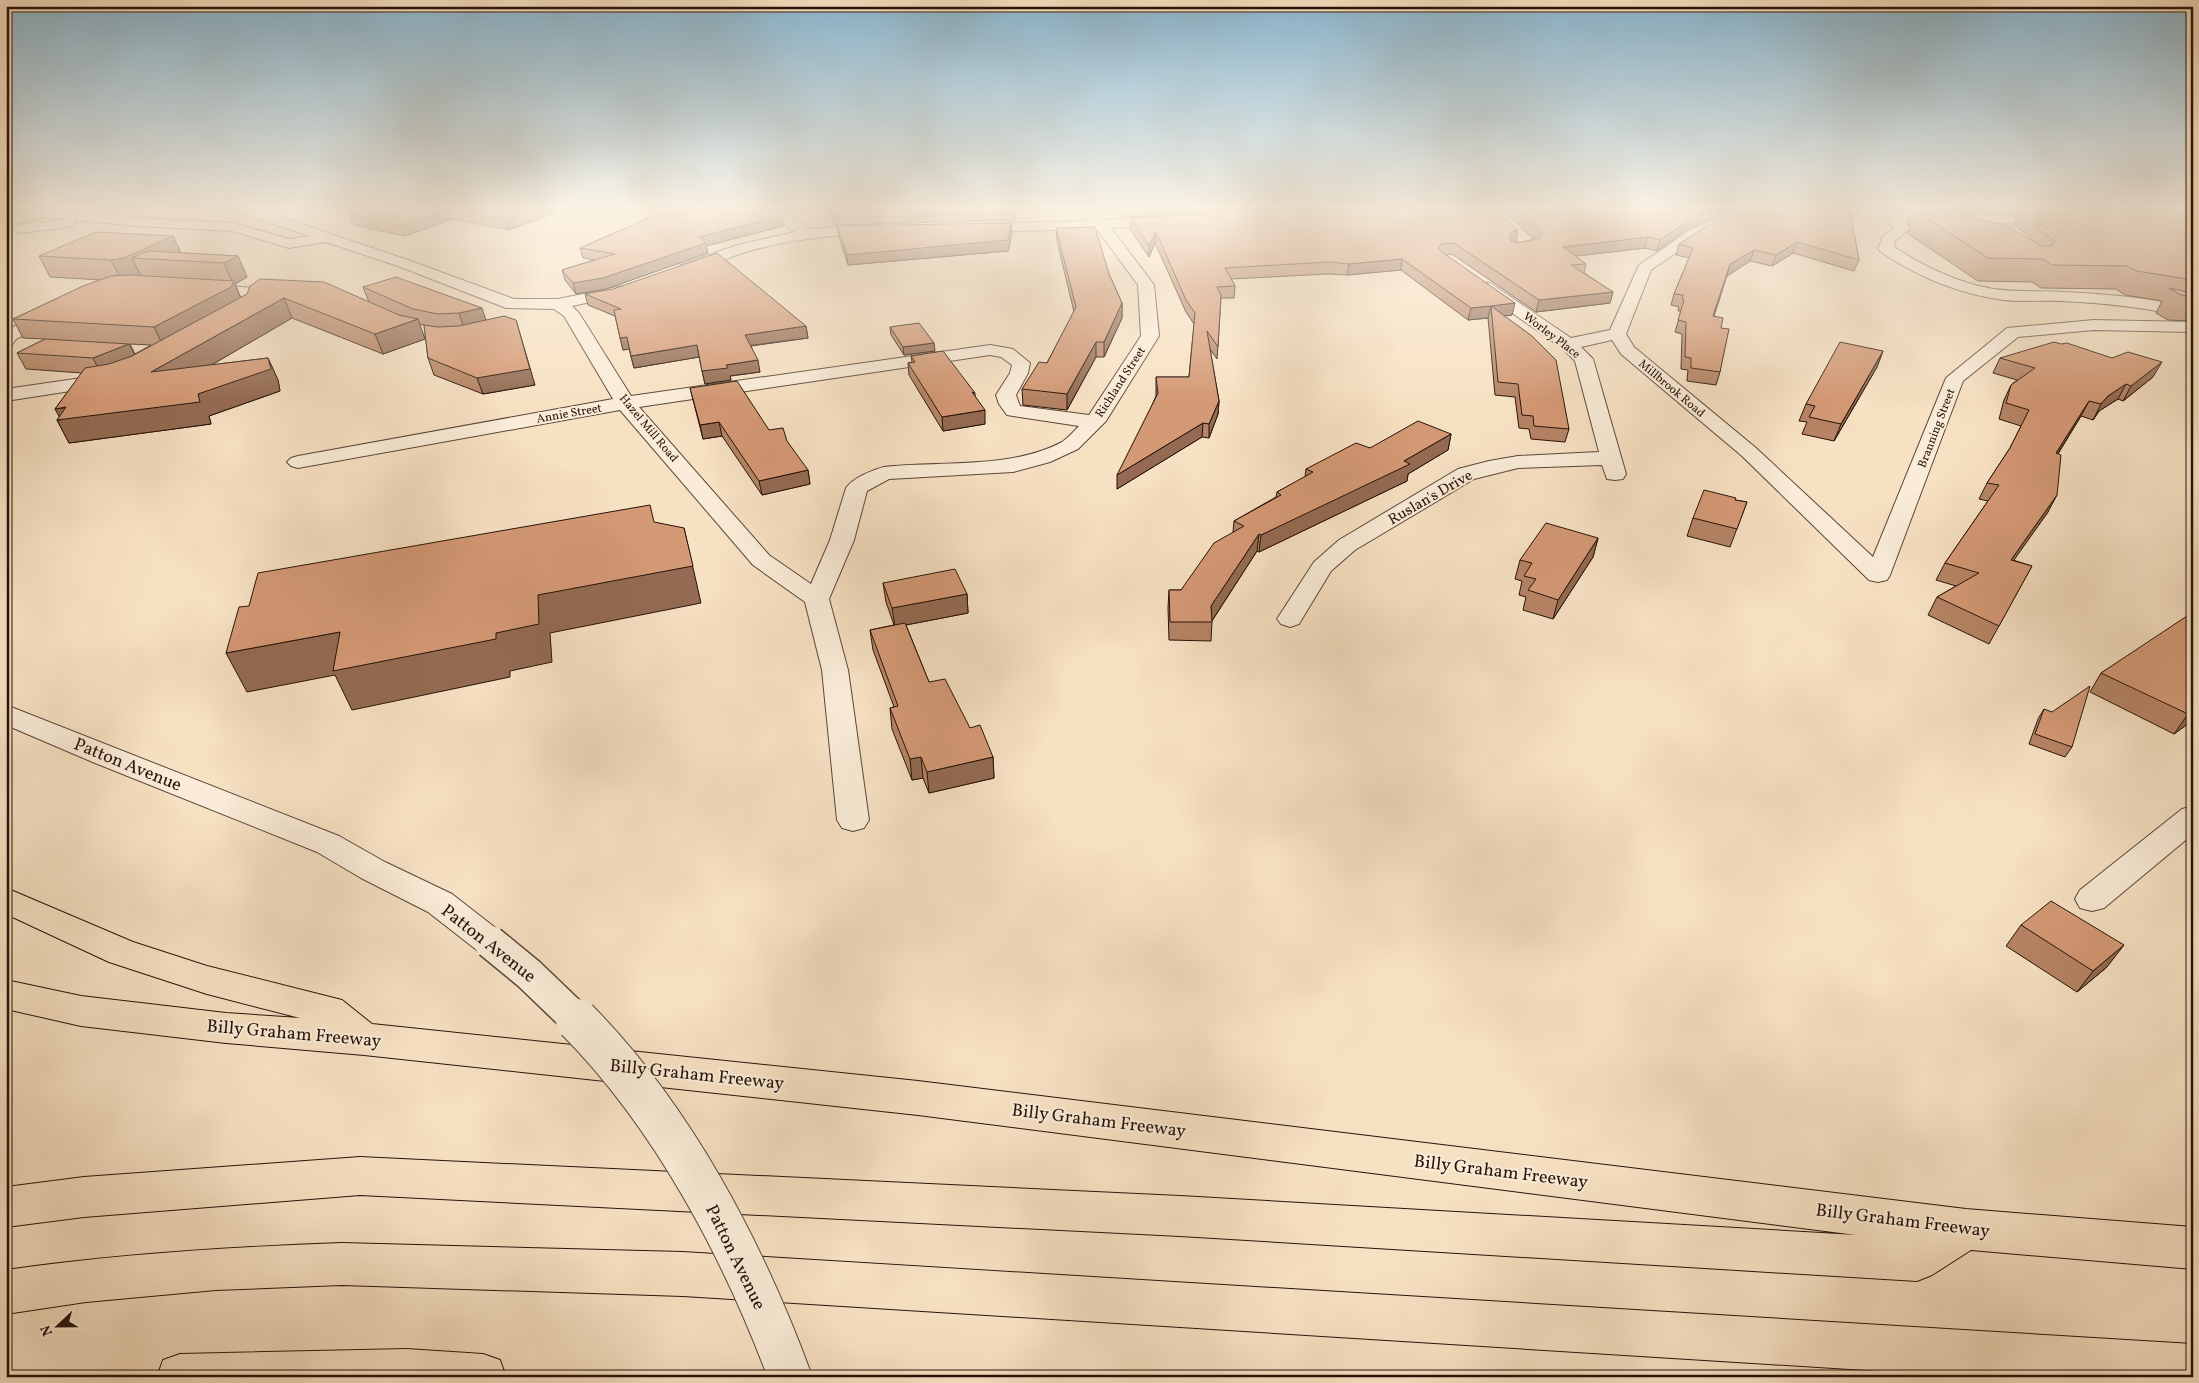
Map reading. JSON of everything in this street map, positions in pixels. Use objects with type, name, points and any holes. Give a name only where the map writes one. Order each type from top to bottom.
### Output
[{"type":"highway","points":[[6,900],[121,952],[208,980],[329,1011],[364,1039]]},
{"type":"highway","name":"Billy Graham Freeway","points":[[6,994],[81,1011],[226,1028],[364,1039],[918,1098],[1966,1229],[2193,1248]]},
{"type":"highway","points":[[6,1207],[84,1197],[360,1176],[1180,1216],[1917,1260],[1966,1229]]},
{"type":"highway","points":[[6,1292],[86,1280],[216,1268],[342,1264],[683,1274],[2193,1367]]},
{"type":"highway","points":[[180,1377],[407,1372],[483,1377]]},
{"type":"street","points":[[422,271],[512,304],[551,304],[610,295],[636,286]]},
{"type":"street","points":[[672,273],[679,271]]},
{"type":"street","name":"Richland Street","points":[[817,599],[842,540],[857,488],[884,473],[1013,466],[1043,458],[1071,445],[1099,417],[1150,336],[1146,285],[1135,271]]},
{"type":"street","points":[[1568,344],[1616,334],[1643,271]]},
{"type":"street","points":[[1922,271],[1956,284],[2002,295],[2112,300],[2158,305],[2193,313]]},
{"type":"street","name":"Worley Place","points":[[1473,277],[1568,344],[1584,359],[1613,466]]},
{"type":"street","points":[[186,289],[269,292],[249,302],[249,308]]},
{"type":"street","points":[[513,321],[551,304]]},
{"type":"street","name":"Hazel Mill Road","points":[[551,304],[571,313],[626,403],[761,560],[817,599]]},
{"type":"street","points":[[30,347],[6,341],[10,335],[68,307]]},
{"type":"street","name":"Branning Street","points":[[1878,575],[1955,378],[2013,332],[2094,325],[2193,327]]},
{"type":"street","name":"Millbrook Road","points":[[1616,334],[1627,350],[1749,452],[1878,575]]},
{"type":"street","name":"Annie Street","points":[[298,462],[626,403],[990,350],[1007,353],[1021,363],[1019,373],[1006,395],[1014,411],[1094,422]]},
{"type":"street","points":[[6,395],[112,380],[127,374]]},
{"type":"street","name":"Ruslan's Drive","points":[[1290,619],[1322,567],[1347,545],[1466,474],[1489,466],[1518,462],[1613,466]]},
{"type":"street","points":[[817,599],[835,670],[853,820]]},
{"type":"street","name":"Patton Avenue","points":[[6,714],[105,756],[328,844],[373,870],[440,903],[531,975],[564,1006],[634,1084],[661,1123],[713,1208],[763,1310],[790,1377]]},
{"type":"street","points":[[2092,899],[2193,816]]},
{"type":"building","points":[[562,271],[625,271],[603,278],[573,283]]},
{"type":"building","points":[[666,271],[738,271],[806,326],[745,335],[758,360],[726,365],[728,368],[702,371],[697,345],[631,356],[627,337],[620,338],[614,310],[621,309],[585,294],[613,289]]},
{"type":"building","points":[[1067,271],[1108,271],[1122,303],[1104,342],[1096,342],[1067,394],[1022,389],[1039,362],[1047,363],[1076,307]]},
{"type":"building","points":[[1173,271],[1226,271],[1235,286],[1217,287],[1221,295],[1218,347],[1207,331],[1219,401],[1209,424],[1203,423],[1117,475],[1158,393],[1156,377],[1189,377],[1195,313],[1186,300]]},
{"type":"building","points":[[1418,271],[1469,271],[1515,303],[1471,308]]},
{"type":"building","points":[[1495,271],[1580,271],[1613,292],[1539,300]]},
{"type":"building","points":[[1684,271],[1728,271],[1713,316],[1723,318],[1721,328],[1729,329],[1720,372],[1691,368],[1691,358],[1685,357],[1686,322],[1678,320],[1684,300],[1682,299],[1683,295],[1674,294]]},
{"type":"building","points":[[2137,271],[2193,271],[2193,280]]},
{"type":"building","points":[[131,275],[234,281],[231,287],[154,327],[13,319],[83,286],[111,276]]},
{"type":"building","points":[[396,277],[482,308],[459,313],[438,314],[413,309],[363,287]]},
{"type":"building","points":[[260,279],[324,282],[399,315],[418,319],[375,334],[284,298],[151,372],[268,358],[271,369],[198,394],[200,402],[57,420],[66,407],[55,409],[85,368],[109,364],[132,356],[247,294],[250,286]]},
{"type":"building","points":[[2169,288],[2193,293],[2193,296],[2181,295]]},
{"type":"building","points":[[1491,306],[1532,336],[1556,360],[1569,429],[1534,426],[1533,416],[1522,415],[1518,384],[1498,382]]},
{"type":"building","points":[[504,316],[516,320],[530,369],[477,378],[428,358],[424,325],[438,327],[459,326]]},
{"type":"building","points":[[919,323],[934,343],[903,347],[890,327]]},
{"type":"building","points":[[45,339],[129,344],[93,358],[17,353]]},
{"type":"building","points":[[1840,342],[1883,351],[1841,424],[1809,417],[1815,406],[1806,404]]},
{"type":"building","points":[[2054,342],[2067,343],[2112,358],[2128,352],[2162,362],[2131,386],[2126,384],[2108,396],[2101,404],[2089,401],[2056,453],[2061,455],[2057,495],[2011,560],[2032,566],[1999,626],[1937,597],[1979,573],[1945,563],[1999,485],[1987,483],[2010,448],[2029,410],[2006,403],[2011,385],[2035,368],[2000,358]]},
{"type":"building","points":[[943,351],[975,393],[972,392],[985,410],[942,417],[908,363],[915,362],[911,356]]},
{"type":"building","points":[[737,381],[769,430],[783,428],[787,441],[808,470],[759,481],[719,422],[700,425],[690,388]]},
{"type":"building","points":[[1418,421],[1451,434],[1404,461],[1410,464],[1261,535],[1259,534],[1211,606],[1212,622],[1170,622],[1169,590],[1181,590],[1214,543],[1244,526],[1234,521],[1281,495],[1277,492],[1313,472],[1306,469],[1356,443],[1370,448]]},
{"type":"building","points":[[1704,490],[1747,502],[1737,529],[1693,518]]},
{"type":"building","points":[[650,505],[654,522],[684,528],[693,566],[538,595],[539,624],[496,633],[496,639],[333,671],[340,632],[226,653],[239,607],[249,606],[258,573]]},
{"type":"building","points":[[1546,523],[1598,538],[1558,600],[1528,590],[1536,579],[1524,576],[1532,563],[1520,560]]},
{"type":"building","points":[[955,569],[967,594],[892,608],[883,583]]},
{"type":"building","points":[[2190,614],[2193,615],[2193,711],[2188,714],[2101,673]]},
{"type":"building","points":[[905,623],[929,682],[945,679],[970,728],[980,725],[993,757],[927,772],[921,757],[910,759],[890,708],[898,706],[870,630]]},
{"type":"building","points":[[2090,686],[2072,747],[2035,734],[2044,709],[2052,712]]},
{"type":"building","points":[[2051,901],[2124,945],[2093,971],[2021,925]]}]
